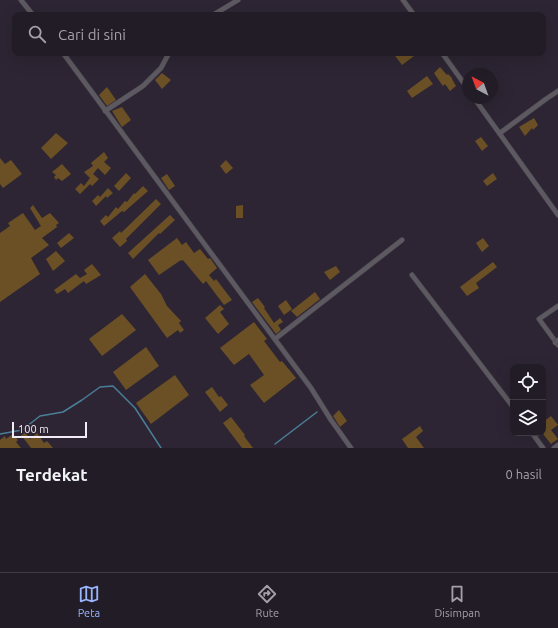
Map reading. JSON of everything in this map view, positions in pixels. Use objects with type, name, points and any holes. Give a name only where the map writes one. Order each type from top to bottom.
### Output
[{"type":"street","points":[[21,0],[31,12]]},
{"type":"street","points":[[218,12],[238,0]]},
{"type":"street","points":[[403,0],[412,12]]},
{"type":"street","points":[[65,56],[319,398],[331,420],[350,448]]},
{"type":"street","points":[[105,111],[143,86],[161,68],[167,56]]},
{"type":"street","points":[[444,56],[462,81]]},
{"type":"street","points":[[500,133],[558,91]]},
{"type":"street","points":[[478,104],[558,215]]},
{"type":"street","points":[[275,339],[402,240]]},
{"type":"street","points":[[412,275],[510,403]]},
{"type":"street","points":[[557,343],[539,319],[558,306]]},
{"type":"street","points":[[534,436],[543,448]]},
{"type":"street","points":[[554,448],[558,445]]},
{"type":"building","points":[[395,56],[414,56],[402,65]]},
{"type":"building","points":[[440,67],[452,78],[456,86],[450,91],[445,84],[443,86],[434,73]]},
{"type":"building","points":[[162,73],[171,80],[162,89],[155,80]]},
{"type":"building","points":[[427,76],[433,84],[412,98],[407,91]]},
{"type":"building","points":[[107,87],[116,100],[107,106],[99,95]]},
{"type":"building","points":[[122,107],[131,120],[122,127],[112,111]]},
{"type":"building","points":[[534,118],[538,125],[533,130],[532,128],[525,136],[519,127]]},
{"type":"building","points":[[56,133],[68,143],[51,159],[41,148]]},
{"type":"building","points":[[481,137],[488,146],[482,151],[475,141]]},
{"type":"building","points":[[104,152],[108,158],[104,162],[111,168],[105,175],[98,168],[93,174],[99,179],[92,186],[90,184],[80,194],[75,189],[81,183],[84,186],[90,178],[84,172],[93,166],[91,163]]},
{"type":"building","points":[[0,158],[5,164],[11,160],[22,174],[3,188],[0,184]]},
{"type":"building","points":[[226,160],[233,168],[226,174],[220,166]]},
{"type":"building","points":[[62,164],[71,174],[62,181],[58,178],[56,180],[54,177],[56,175],[52,172]]},
{"type":"building","points":[[126,173],[131,178],[119,191],[114,186]]},
{"type":"building","points":[[493,173],[497,179],[487,186],[483,181]]},
{"type":"building","points":[[167,174],[175,186],[169,190],[161,178]]},
{"type":"building","points":[[143,186],[148,191],[124,212],[122,211],[104,226],[100,221],[106,215],[108,217],[116,207],[118,209],[125,201],[127,202],[134,193],[135,194]]},
{"type":"building","points":[[108,188],[113,193],[107,198],[106,196],[96,206],[92,201],[98,195],[100,197]]},
{"type":"building","points":[[156,199],[161,204],[120,247],[112,238],[120,231],[121,233]]},
{"type":"building","points":[[33,205],[42,218],[50,213],[59,223],[56,225],[57,227],[42,238],[49,245],[31,258],[40,274],[0,302],[0,233],[10,226],[8,223],[23,213],[35,230],[41,226],[30,208]]},
{"type":"building","points":[[243,205],[243,218],[236,218],[236,206]]},
{"type":"building","points":[[170,215],[175,220],[160,234],[159,233],[133,259],[128,253]]},
{"type":"building","points":[[69,233],[74,238],[61,248],[57,243]]},
{"type":"building","points":[[177,238],[182,245],[186,242],[194,253],[200,249],[208,259],[210,258],[217,268],[209,275],[214,281],[216,279],[232,300],[224,305],[206,281],[203,284],[183,260],[159,275],[148,260]]},
{"type":"building","points":[[483,238],[489,246],[482,252],[476,243]]},
{"type":"building","points":[[56,251],[65,261],[53,271],[46,259]]},
{"type":"building","points":[[493,262],[497,267],[476,283],[479,288],[467,296],[460,287]]},
{"type":"building","points":[[92,264],[101,275],[86,284],[84,281],[68,293],[65,289],[57,294],[54,290],[76,274],[80,278],[87,274],[84,270]]},
{"type":"building","points":[[336,266],[340,272],[330,280],[324,272]]},
{"type":"building","points":[[145,274],[161,294],[167,306],[181,321],[179,323],[184,330],[180,333],[178,330],[167,338],[130,287]]},
{"type":"building","points":[[315,292],[320,299],[297,317],[291,311]]},
{"type":"building","points":[[258,298],[274,323],[280,318],[283,322],[278,325],[281,330],[276,334],[252,302]]},
{"type":"building","points":[[286,300],[292,309],[284,315],[278,306]]},
{"type":"building","points":[[220,305],[224,309],[220,312],[229,324],[218,334],[205,318]]},
{"type":"building","points":[[122,314],[136,330],[102,356],[89,339]]},
{"type":"building","points":[[254,322],[267,339],[264,341],[280,362],[282,361],[296,378],[264,403],[250,385],[264,375],[249,354],[234,365],[220,348]]},
{"type":"building","points":[[146,347],[159,366],[126,390],[113,372]]},
{"type":"building","points":[[175,375],[189,395],[151,424],[136,403]]},
{"type":"building","points":[[212,387],[219,397],[221,396],[228,405],[220,412],[205,392]]},
{"type":"building","points":[[339,410],[347,421],[340,427],[333,416]]},
{"type":"building","points":[[551,416],[558,425],[551,430],[558,439],[551,444],[545,436],[546,436],[546,420]]},
{"type":"building","points":[[231,417],[253,448],[242,448],[223,423]]},
{"type":"building","points":[[420,426],[423,431],[416,437],[424,448],[408,448],[402,439]]},
{"type":"building","points":[[25,432],[30,439],[37,433],[44,443],[47,441],[53,448],[31,448],[21,435]]},
{"type":"building","points":[[13,434],[18,440],[16,442],[21,448],[0,448],[0,440],[5,436],[6,439]]},
{"type":"waterway","points":[[0,434],[22,430],[40,416],[63,412],[100,387],[113,386],[135,408],[161,448]]},
{"type":"waterway","points":[[275,444],[317,412]]}]
